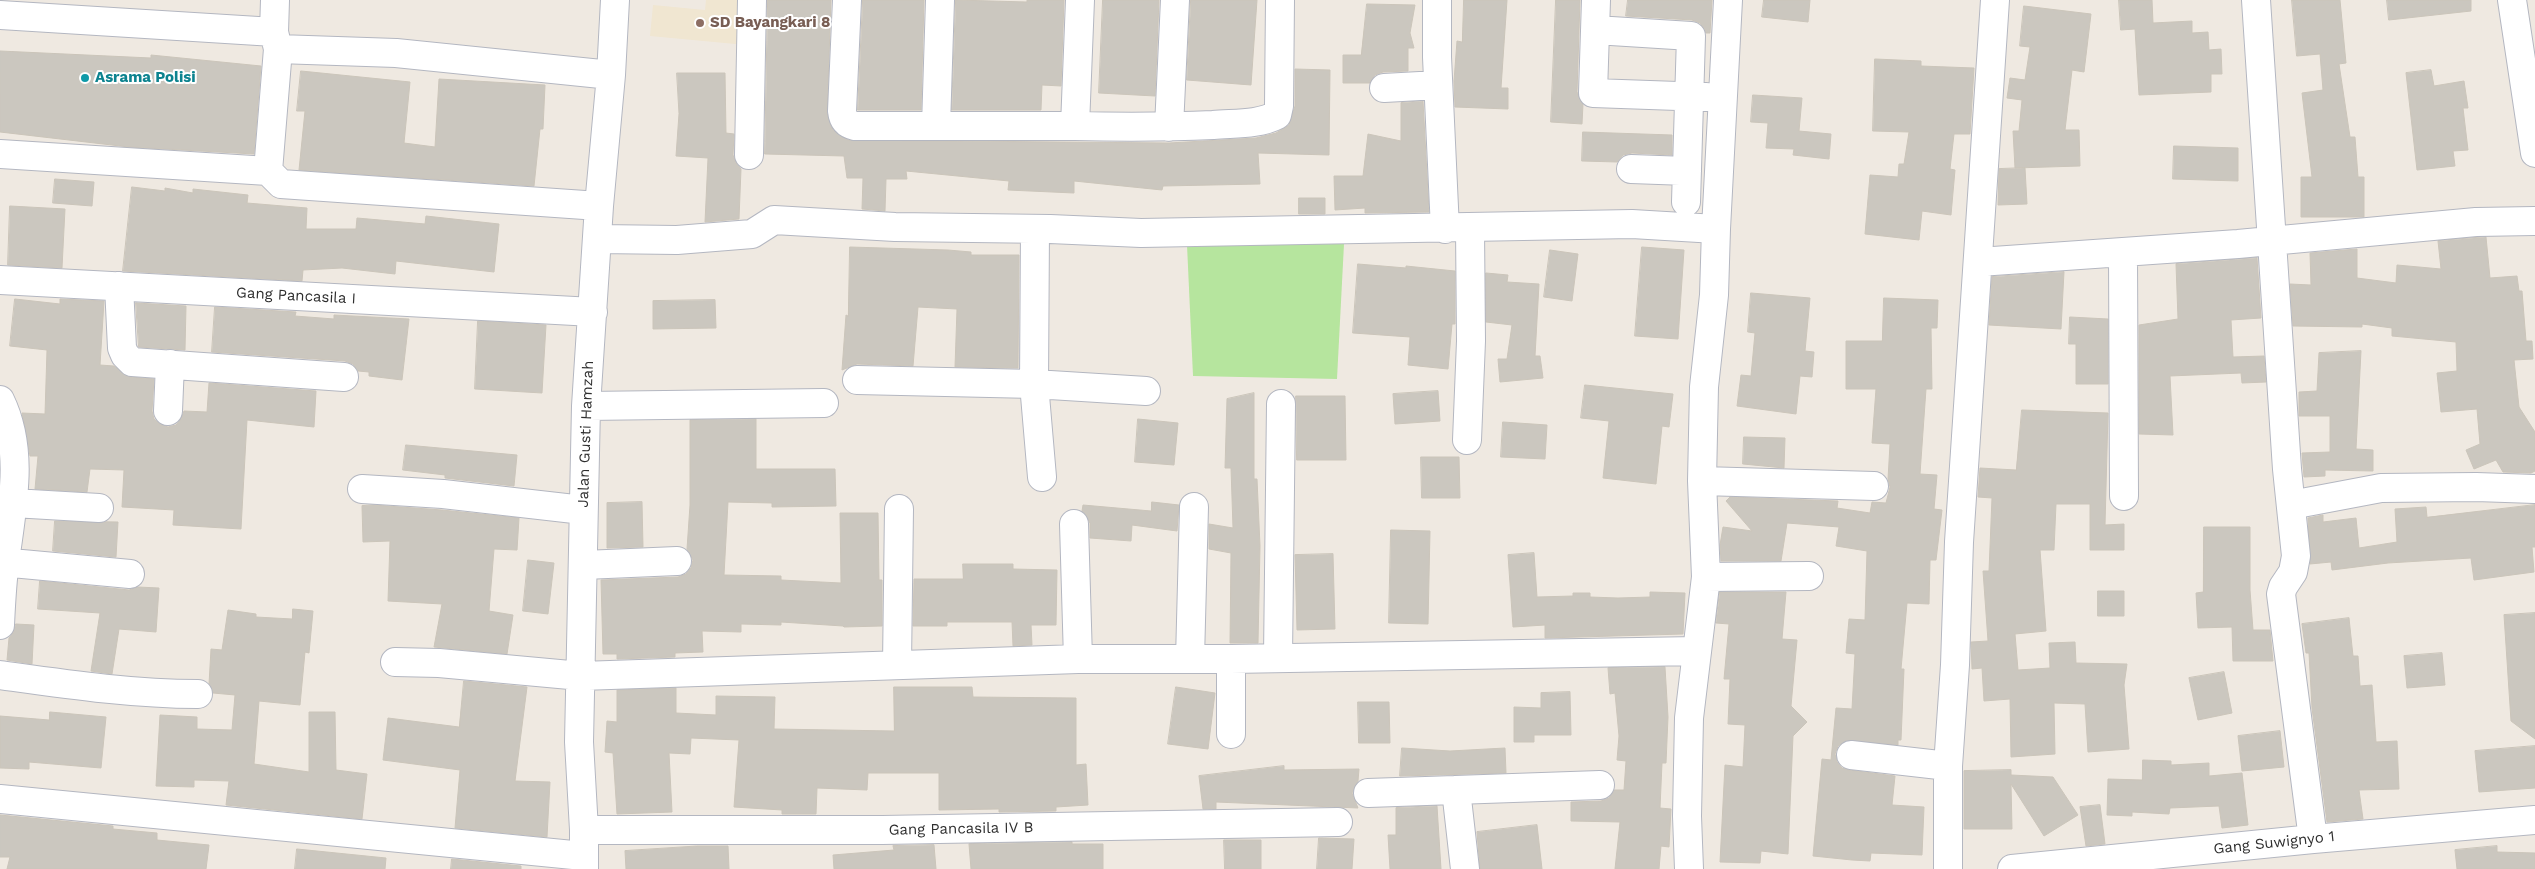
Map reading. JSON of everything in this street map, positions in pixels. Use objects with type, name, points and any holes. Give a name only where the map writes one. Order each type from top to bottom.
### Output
[{"type":"street","points":[[268,171],[276,40],[275,0]]},
{"type":"street","name":"Jalan Gusti Hamzah","points":[[584,863],[579,742],[586,406],[615,0]]},
{"type":"street","points":[[749,155],[752,0]]},
{"type":"street","points":[[847,0],[843,118],[848,124],[855,126],[1169,127],[1248,123],[1266,120],[1277,115],[1279,106],[1280,0]]},
{"type":"street","points":[[936,126],[940,0]]},
{"type":"street","points":[[1075,126],[1080,0]]},
{"type":"street","points":[[1169,127],[1175,0]]},
{"type":"street","points":[[1437,0],[1438,85],[1458,228],[1471,341],[1467,440]]},
{"type":"street","points":[[1596,0],[1593,93],[1630,104],[1689,96],[1723,98]]},
{"type":"street","points":[[1688,869],[1689,718],[1706,577],[1702,481],[1704,387],[1714,295],[1728,0]]},
{"type":"street","points":[[1948,869],[1948,766],[1955,665],[1959,542],[1995,0]]},
{"type":"street","points":[[2256,0],[2296,564],[2283,587],[2282,594],[2313,839]]},
{"type":"street","points":[[2512,0],[2535,153]]},
{"type":"street","points":[[0,15],[276,40],[611,75]]},
{"type":"street","points":[[1595,30],[1691,36],[1686,202]]},
{"type":"street","points":[[1384,88],[1438,85]]},
{"type":"street","points":[[0,154],[268,171],[281,184],[599,206]]},
{"type":"street","points":[[1631,169],[1687,171]]},
{"type":"street","points":[[598,239],[677,240],[752,234],[774,220],[895,227],[1141,233],[1632,224],[1716,229]]},
{"type":"street","points":[[1979,262],[2273,241],[2476,222],[2535,221]]},
{"type":"street","points":[[1035,229],[1034,384],[1042,477]]},
{"type":"street","points":[[2122,253],[2124,496]]},
{"type":"street","name":"Gang Pancasila I","points":[[0,280],[593,312]]},
{"type":"street","points":[[119,286],[122,348],[124,355],[137,363],[344,378]]},
{"type":"street","points":[[168,410],[170,364]]},
{"type":"street","points":[[857,380],[1034,384],[1146,391]]},
{"type":"street","points":[[0,400],[11,428],[15,483],[2,563],[0,625]]},
{"type":"street","points":[[586,406],[824,403]]},
{"type":"street","points":[[1278,657],[1282,404]]},
{"type":"street","points":[[1702,481],[1874,486]]},
{"type":"street","points":[[2291,505],[2381,488],[2476,487],[2535,489]]},
{"type":"street","points":[[362,489],[443,494],[583,510]]},
{"type":"street","points":[[13,503],[99,508]]},
{"type":"street","points":[[1190,659],[1194,507]]},
{"type":"street","points":[[897,665],[899,509]]},
{"type":"street","points":[[1074,524],[1078,660]]},
{"type":"street","points":[[584,565],[677,561]]},
{"type":"street","points":[[2,563],[130,574]]},
{"type":"street","points":[[1706,577],[1809,576]]},
{"type":"street","points":[[395,662],[439,663],[581,676],[1078,660],[1697,651]]},
{"type":"street","points":[[1231,659],[1231,734]]},
{"type":"street","points":[[0,675],[147,692],[198,694]]},
{"type":"street","points":[[1851,755],[1948,766]]},
{"type":"street","points":[[1368,793],[1600,785]]},
{"type":"street","points":[[1456,790],[1465,869]]},
{"type":"street","points":[[0,799],[584,863]]},
{"type":"street","name":"Gang Suwignyo 1","points":[[2012,869],[2045,868],[2313,839],[2535,820]]},
{"type":"street","name":"Gang Pancasila IV B","points":[[584,830],[911,830],[1338,822]]},
{"type":"shaded area","name":"SD Bayangkari 8","points":[[706,0],[739,0],[738,10],[749,11],[746,45],[650,36],[653,5],[705,10]]},
{"type":"green space","points":[[1344,244],[1337,379],[1193,376],[1187,245]]},
{"type":"building","points":[[768,0],[831,0],[827,113],[833,130],[848,140],[1169,143],[1256,138],[1276,133],[1289,125],[1295,106],[1295,69],[1330,70],[1329,155],[1258,153],[1260,184],[1163,186],[1162,190],[1074,181],[1074,193],[1008,190],[1009,181],[906,171],[907,179],[886,179],[885,211],[862,209],[863,178],[847,178],[844,156],[765,154]]},
{"type":"building","points":[[863,0],[924,0],[921,110],[858,110]]},
{"type":"building","points":[[956,0],[1027,2],[1027,0],[1064,0],[1061,86],[1042,85],[1041,110],[952,110]]},
{"type":"building","points":[[1103,0],[1159,0],[1155,96],[1099,93]]},
{"type":"building","points":[[1191,0],[1257,0],[1251,85],[1187,80]]},
{"type":"building","points":[[1464,0],[1507,0],[1501,88],[1508,88],[1508,109],[1455,107],[1454,81],[1457,41],[1462,42]]},
{"type":"building","points":[[1556,0],[1580,0],[1577,92],[1583,104],[1582,124],[1551,122]]},
{"type":"building","points":[[1628,0],[1712,0],[1710,33],[1706,33],[1700,23],[1692,20],[1626,16]]},
{"type":"building","points":[[1764,0],[1810,0],[1808,22],[1762,17]]},
{"type":"building","points":[[2119,0],[2152,0],[2153,23],[2192,21],[2192,33],[2208,32],[2209,50],[2221,49],[2222,74],[2211,74],[2211,92],[2139,95],[2135,29],[2121,30]]},
{"type":"building","points":[[2292,0],[2340,0],[2346,63],[2339,64],[2350,137],[2355,137],[2358,177],[2364,177],[2364,217],[2301,217],[2301,177],[2312,177],[2302,93],[2323,90],[2320,54],[2297,56]]},
{"type":"building","points":[[2387,0],[2471,0],[2471,11],[2389,20]]},
{"type":"building","points":[[1367,4],[1415,5],[1410,33],[1414,48],[1408,48],[1408,71],[1383,72],[1375,75],[1370,83],[1343,83],[1343,55],[1361,55]]},
{"type":"building","points":[[2024,6],[2091,14],[2084,72],[2072,70],[2065,130],[2079,130],[2080,166],[2015,168],[2013,131],[2019,131],[2022,100],[2007,98],[2010,78],[2025,80],[2030,47],[2020,46]]},
{"type":"building","points":[[0,51],[151,58],[151,55],[261,66],[254,154],[129,147],[0,132]]},
{"type":"building","points":[[1875,59],[1921,61],[1921,66],[1974,68],[1970,134],[1954,134],[1950,169],[1955,170],[1951,215],[1922,211],[1919,240],[1865,234],[1870,175],[1898,177],[1899,164],[1904,164],[1909,132],[1873,131]]},
{"type":"building","points":[[2431,70],[2434,86],[2464,81],[2468,108],[2463,108],[2468,150],[2453,151],[2455,166],[2417,170],[2406,73]]},
{"type":"building","points":[[301,71],[410,82],[404,143],[435,147],[439,79],[545,85],[543,129],[540,129],[534,186],[299,170],[305,111],[297,111]]},
{"type":"building","points":[[677,73],[725,73],[726,133],[734,134],[733,155],[741,169],[739,219],[705,222],[708,158],[676,156],[679,114]]},
{"type":"building","points":[[1753,95],[1802,98],[1799,131],[1831,134],[1829,159],[1793,155],[1794,149],[1766,148],[1768,123],[1751,122]]},
{"type":"building","points":[[1423,101],[1429,212],[1365,213],[1365,208],[1335,210],[1334,176],[1363,176],[1368,134],[1401,141],[1401,103]]},
{"type":"building","points":[[1583,132],[1672,135],[1672,155],[1632,153],[1623,155],[1617,162],[1582,161]]},
{"type":"building","points":[[2174,146],[2238,148],[2238,181],[2173,179]]},
{"type":"building","points":[[2025,168],[2027,204],[1998,205],[1999,169]]},
{"type":"building","points":[[55,179],[94,182],[92,206],[53,203]]},
{"type":"building","points":[[132,187],[165,191],[165,188],[193,193],[193,189],[248,195],[247,203],[307,208],[306,229],[356,229],[357,218],[425,224],[426,216],[499,224],[494,272],[396,261],[395,274],[342,268],[303,270],[302,281],[123,271]]},
{"type":"building","points":[[1299,198],[1325,198],[1325,214],[1299,214]]},
{"type":"building","points":[[10,206],[65,209],[62,268],[8,265]]},
{"type":"building","points":[[2486,237],[2490,278],[2517,276],[2519,291],[2522,291],[2526,341],[2532,341],[2533,359],[2514,360],[2519,407],[2535,432],[2535,471],[2531,473],[2503,472],[2496,460],[2474,469],[2466,450],[2480,444],[2477,409],[2441,412],[2437,373],[2457,371],[2456,342],[2392,336],[2392,328],[2362,324],[2362,327],[2293,326],[2290,284],[2311,285],[2310,253],[2357,249],[2357,278],[2396,283],[2397,265],[2441,269],[2438,241]]},
{"type":"building","points":[[850,247],[948,250],[971,252],[971,255],[1019,255],[1018,368],[955,367],[957,309],[918,307],[913,366],[857,364],[842,370],[846,315],[848,316]]},
{"type":"building","points":[[1642,247],[1684,250],[1678,339],[1635,336]]},
{"type":"building","points":[[1550,250],[1578,254],[1572,301],[1544,297]]},
{"type":"building","points":[[2257,258],[2261,318],[2231,320],[2233,357],[2264,356],[2266,382],[2242,383],[2241,373],[2170,376],[2173,435],[2139,434],[2139,325],[2178,319],[2176,264]]},
{"type":"building","points":[[1358,264],[1455,271],[1455,324],[1452,324],[1448,369],[1408,365],[1410,337],[1353,333]]},
{"type":"building","points":[[2064,272],[2061,329],[1989,325],[1992,277]]},
{"type":"building","points":[[1486,273],[1508,275],[1507,282],[1539,284],[1535,356],[1540,356],[1543,378],[1500,382],[1498,359],[1507,359],[1512,325],[1486,322]]},
{"type":"building","points":[[1751,293],[1810,298],[1805,351],[1814,352],[1812,377],[1800,376],[1796,414],[1737,406],[1741,375],[1751,376],[1755,333],[1748,332]]},
{"type":"building","points":[[1884,298],[1938,300],[1937,328],[1931,328],[1932,389],[1926,389],[1920,474],[1937,475],[1934,509],[1942,510],[1936,560],[1930,560],[1929,604],[1907,603],[1901,669],[1904,669],[1901,740],[1898,740],[1898,745],[1845,741],[1838,746],[1835,754],[1837,762],[1842,768],[1895,776],[1892,805],[1924,807],[1922,855],[1871,853],[1870,861],[1813,856],[1822,759],[1831,760],[1836,708],[1852,709],[1855,654],[1846,653],[1849,619],[1865,620],[1867,551],[1836,546],[1839,527],[1787,523],[1781,561],[1721,561],[1720,545],[1723,527],[1752,531],[1726,501],[1730,497],[1838,501],[1837,508],[1870,513],[1872,502],[1886,503],[1890,487],[1888,479],[1890,444],[1872,443],[1876,389],[1846,389],[1846,341],[1882,341]]},
{"type":"building","points":[[15,299],[60,304],[60,299],[104,301],[100,365],[114,366],[130,377],[154,379],[152,411],[154,419],[160,424],[168,427],[176,425],[184,411],[207,412],[209,383],[316,391],[314,427],[247,420],[241,529],[173,525],[174,510],[122,507],[124,470],[90,469],[87,492],[35,489],[38,456],[30,456],[22,413],[45,414],[47,350],[10,346]]},
{"type":"building","points":[[715,300],[716,328],[653,329],[653,301]]},
{"type":"building","points":[[136,303],[186,306],[185,350],[139,347]]},
{"type":"building","points":[[215,307],[296,312],[295,316],[334,319],[334,315],[409,319],[402,380],[369,376],[369,372],[358,371],[353,364],[345,361],[212,352]]},
{"type":"building","points":[[2070,317],[2108,319],[2108,384],[2076,384],[2076,344],[2069,344]]},
{"type":"building","points":[[478,321],[546,325],[542,393],[475,389]]},
{"type":"building","points":[[2361,351],[2356,449],[2373,450],[2373,471],[2325,470],[2325,476],[2304,477],[2302,453],[2330,452],[2330,416],[2299,416],[2299,392],[2317,391],[2319,353]]},
{"type":"building","points":[[1585,385],[1673,394],[1669,427],[1662,426],[1656,484],[1603,478],[1609,421],[1581,418]]},
{"type":"building","points":[[1438,391],[1440,421],[1395,424],[1393,394]]},
{"type":"building","points":[[1254,393],[1254,479],[1257,479],[1260,546],[1258,643],[1230,643],[1231,553],[1209,549],[1209,524],[1233,528],[1231,468],[1225,468],[1227,399]]},
{"type":"building","points":[[1296,396],[1345,396],[1346,460],[1297,460]]},
{"type":"building","points":[[2022,410],[2108,413],[2105,525],[2124,524],[2124,550],[2090,550],[2090,504],[2056,504],[2054,550],[2040,550],[2046,631],[2015,634],[2018,670],[2050,668],[2049,643],[2075,642],[2076,663],[2127,664],[2124,685],[2129,749],[2088,752],[2085,704],[2054,703],[2055,754],[2011,757],[2010,699],[1984,701],[1982,668],[1972,669],[1971,642],[1988,641],[1983,571],[1989,571],[1992,498],[1978,497],[1980,468],[2016,470]]},
{"type":"building","points":[[756,419],[756,469],[835,469],[836,506],[772,507],[772,503],[728,502],[724,575],[781,576],[781,580],[841,583],[840,513],[878,513],[879,580],[882,580],[882,626],[844,627],[781,622],[781,625],[741,624],[741,632],[702,631],[703,652],[675,653],[675,657],[617,659],[617,654],[603,654],[601,580],[678,577],[686,574],[691,568],[693,560],[687,549],[690,505],[690,420]]},
{"type":"building","points":[[1138,419],[1178,423],[1174,465],[1135,462]]},
{"type":"building","points":[[1503,422],[1547,425],[1545,459],[1501,457]]},
{"type":"building","points":[[1744,437],[1785,438],[1784,468],[1743,464]]},
{"type":"building","points":[[406,445],[517,455],[514,486],[445,478],[445,475],[403,470]]},
{"type":"building","points":[[1421,457],[1459,457],[1460,498],[1422,498]]},
{"type":"building","points":[[642,502],[643,547],[607,548],[607,503]]},
{"type":"building","points":[[1152,502],[1179,505],[1177,531],[1132,525],[1131,541],[1090,538],[1090,523],[1082,511],[1083,505],[1151,511]]},
{"type":"building","points":[[373,505],[519,518],[517,550],[494,549],[489,611],[513,615],[507,654],[434,647],[442,604],[388,601],[390,541],[363,542],[362,506]]},
{"type":"building","points":[[2535,505],[2535,547],[2532,547],[2534,572],[2474,580],[2471,558],[2388,563],[2332,570],[2331,562],[2310,564],[2308,518],[2323,515],[2323,522],[2356,518],[2359,548],[2397,542],[2395,509],[2426,507],[2427,517]]},
{"type":"building","points":[[55,521],[118,522],[116,557],[53,551]]},
{"type":"building","points":[[2204,527],[2250,527],[2250,590],[2253,630],[2270,630],[2273,661],[2233,661],[2232,627],[2198,628],[2196,593],[2203,592]]},
{"type":"building","points":[[1391,530],[1430,531],[1428,624],[1389,623]]},
{"type":"building","points":[[1534,553],[1537,597],[1573,596],[1573,593],[1590,593],[1590,597],[1618,598],[1650,597],[1650,592],[1685,593],[1683,634],[1545,638],[1545,625],[1513,627],[1508,555]]},
{"type":"building","points":[[1333,554],[1335,629],[1297,630],[1295,555]]},
{"type":"building","points":[[528,560],[554,563],[548,614],[523,611]]},
{"type":"building","points":[[963,564],[1013,564],[1013,569],[1057,570],[1056,625],[1031,625],[1032,645],[1013,646],[1012,622],[947,622],[947,626],[913,626],[914,579],[963,579]]},
{"type":"building","points":[[40,581],[129,590],[138,587],[159,588],[156,632],[119,629],[112,674],[91,671],[100,613],[38,609]]},
{"type":"building","points":[[2098,591],[2124,591],[2124,616],[2098,616]]},
{"type":"building","points":[[1720,592],[1786,592],[1782,639],[1797,640],[1791,706],[1807,722],[1793,736],[1788,854],[1761,851],[1760,863],[1720,862],[1725,765],[1743,767],[1745,725],[1728,724],[1730,679],[1724,679],[1729,624],[1716,623]]},
{"type":"building","points":[[293,609],[313,611],[309,653],[305,652],[300,705],[259,701],[254,764],[309,772],[309,712],[335,712],[336,770],[367,774],[362,819],[226,805],[229,781],[194,780],[194,787],[156,786],[160,715],[197,717],[197,729],[232,730],[235,695],[213,693],[209,684],[211,649],[222,650],[228,610],[256,614],[256,617],[292,619]]},
{"type":"building","points":[[2535,613],[2535,739],[2511,721],[2504,615]]},
{"type":"building","points":[[2349,618],[2353,656],[2358,656],[2360,686],[2372,685],[2376,742],[2397,741],[2399,789],[2359,790],[2363,819],[2327,822],[2312,708],[2309,653],[2306,653],[2302,624]]},
{"type":"building","points":[[16,624],[34,625],[32,664],[7,660],[9,638]]},
{"type":"building","points":[[2442,653],[2445,685],[2407,688],[2404,656]]},
{"type":"building","points":[[1665,667],[1668,717],[1666,763],[1662,763],[1660,808],[1671,809],[1669,847],[1661,846],[1659,869],[1615,869],[1620,822],[1571,821],[1571,802],[1601,801],[1609,798],[1614,790],[1624,790],[1626,761],[1617,760],[1619,736],[1615,693],[1610,694],[1608,668]]},
{"type":"building","points":[[2224,672],[2232,713],[2198,720],[2189,678]]},
{"type":"building","points":[[464,681],[527,687],[515,781],[550,782],[547,837],[455,828],[460,770],[383,760],[388,718],[459,727]]},
{"type":"building","points":[[894,687],[972,687],[973,697],[1076,698],[1076,765],[1086,764],[1088,805],[1056,807],[1056,811],[999,812],[999,809],[939,810],[939,773],[868,773],[867,790],[817,788],[816,814],[782,814],[782,810],[734,807],[739,740],[691,738],[690,754],[669,753],[672,812],[617,814],[613,753],[605,752],[607,721],[617,722],[617,690],[676,688],[676,713],[716,715],[716,696],[775,697],[774,729],[894,731]]},
{"type":"building","points":[[1176,687],[1215,693],[1208,749],[1168,744]]},
{"type":"building","points":[[1570,692],[1571,735],[1534,735],[1534,742],[1514,742],[1514,707],[1541,708],[1541,693]]},
{"type":"building","points":[[1358,702],[1389,702],[1390,743],[1359,743]]},
{"type":"building","points":[[50,712],[106,717],[101,768],[29,762],[29,769],[0,768],[0,716],[49,720]]},
{"type":"building","points":[[2280,731],[2284,767],[2242,771],[2238,736]]},
{"type":"building","points":[[2535,746],[2535,788],[2479,792],[2475,751]]},
{"type":"building","points":[[1402,748],[1450,751],[1505,748],[1506,773],[1400,776]]},
{"type":"building","points":[[2143,760],[2171,761],[2171,765],[2209,763],[2209,776],[2242,773],[2248,825],[2222,828],[2219,806],[2170,808],[2169,814],[2132,812],[2132,816],[2107,815],[2108,779],[2142,780]]},
{"type":"building","points":[[1284,766],[1284,770],[1359,769],[1358,781],[1352,793],[1358,808],[1216,802],[1216,809],[1203,809],[1199,776]]},
{"type":"building","points":[[2011,770],[2011,775],[2053,777],[2078,815],[2044,836],[2011,784],[2012,829],[1964,829],[1964,771]]},
{"type":"building","points":[[2100,805],[2105,844],[2086,846],[2080,807]]},
{"type":"building","points":[[1437,806],[1441,869],[1390,869],[1388,835],[1396,835],[1396,808]]},
{"type":"building","points":[[0,815],[113,826],[113,829],[157,833],[157,840],[209,845],[206,869],[7,869],[10,857],[0,857]]},
{"type":"building","points":[[1537,825],[1542,869],[1480,869],[1477,832]]},
{"type":"building","points":[[1319,838],[1354,839],[1352,869],[1317,869]]},
{"type":"building","points":[[1224,840],[1261,840],[1261,869],[1225,869]]},
{"type":"building","points":[[1072,842],[1072,844],[1103,844],[1103,869],[971,869],[969,844]]},
{"type":"building","points":[[934,845],[936,869],[834,869],[833,855],[894,850],[893,846]]},
{"type":"building","points":[[697,846],[728,846],[729,869],[626,869],[625,851]]},
{"type":"building","points":[[2497,846],[2497,852],[2535,853],[2535,869],[2457,869],[2455,850]]},
{"type":"building","points":[[297,849],[386,858],[385,869],[295,869]]},
{"type":"building","points":[[452,859],[521,866],[521,869],[451,869]]},
{"type":"place","name":"SD Bayangkari 8","points":[[700,23]]},
{"type":"place","name":"Asrama Polisi","points":[[85,78]]}]
